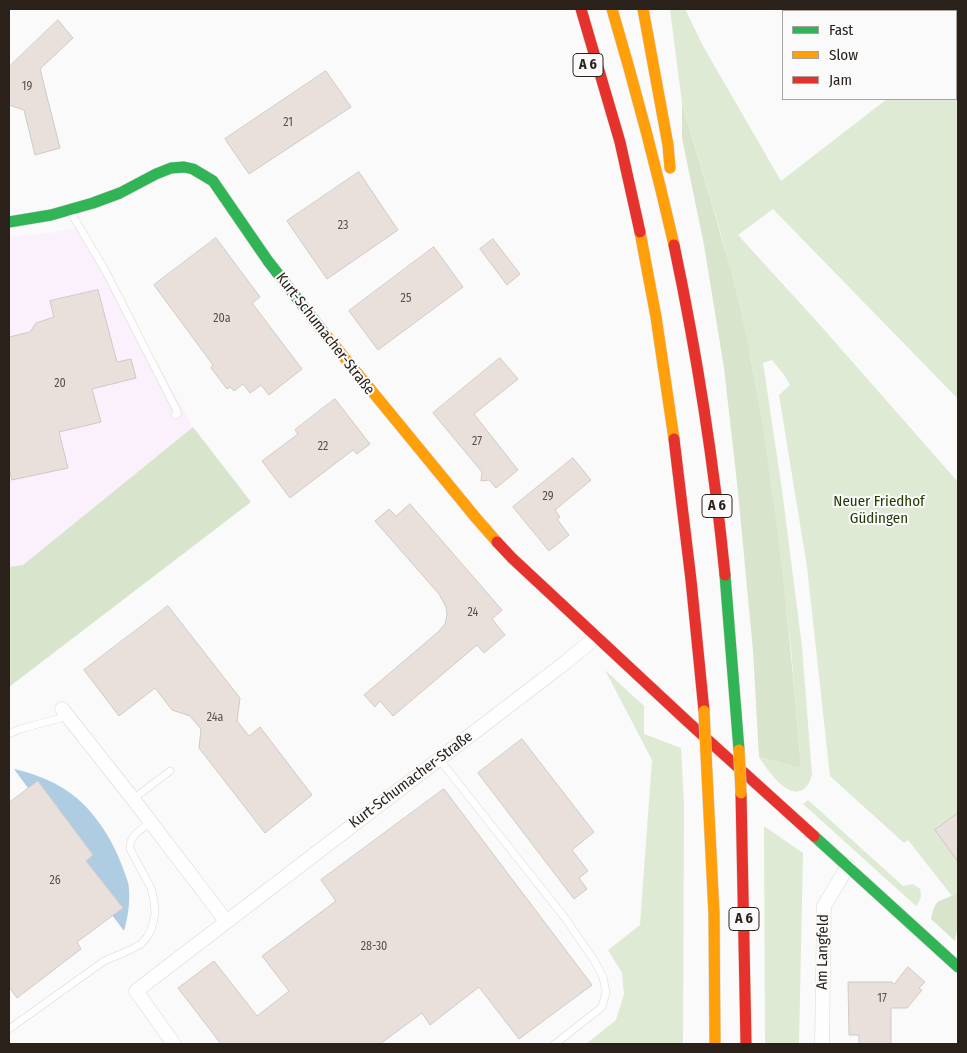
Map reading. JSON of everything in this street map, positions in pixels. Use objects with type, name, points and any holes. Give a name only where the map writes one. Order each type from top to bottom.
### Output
[{"type":"main road","name":"A 6","points":[[581,9],[614,120],[631,186],[661,350],[683,499],[704,712],[714,914],[715,1044]]},
{"type":"main road","name":"A 6","points":[[612,9],[638,99],[679,263],[694,347],[715,492],[731,631],[739,750],[746,1044]]},
{"type":"main road","points":[[643,9],[668,145],[679,263]]},
{"type":"main road","name":"A 6","points":[[578,44],[614,120]]},
{"type":"main road","name":"Kurt-Schumacher-Straße","points":[[9,222],[70,211],[122,192],[167,170],[178,167],[196,169],[205,174],[213,181],[268,260],[364,383],[476,518],[512,558],[958,967]]},
{"type":"street","name":"Kurt-Schumacher-Straße","points":[[174,1044],[136,991],[596,637]]},
{"type":"street","points":[[65,712],[226,921]]},
{"type":"street","name":"Am Langfeld","points":[[822,1044],[824,906],[848,866]]},
{"type":"lane","points":[[70,211],[110,278],[178,413],[174,415]]},
{"type":"lane","points":[[9,734],[65,712]]},
{"type":"lane","points":[[438,759],[564,918],[594,960],[603,977],[606,992],[602,1007],[555,1044]]},
{"type":"lane","points":[[133,798],[170,771]]},
{"type":"lane","points":[[9,1029],[104,961],[141,944],[148,936],[154,920],[154,901],[151,888],[130,849],[130,843],[132,837],[151,822]]},
{"type":"shaded area","points":[[81,227],[193,427],[23,565],[9,567],[9,237],[50,233]]},
{"type":"green space","name":"Neuer Friedhof Güdingen","points":[[670,9],[685,9],[703,46],[781,181],[886,100],[957,100],[958,44],[958,399],[773,209],[738,235],[958,482],[958,892],[952,896],[908,840],[904,843],[830,776],[807,567],[779,395],[790,385],[772,360],[763,363],[782,490],[802,647],[812,775],[808,785],[800,791],[786,788],[773,776],[759,757],[801,768],[791,648],[772,490],[752,365],[722,237],[682,103]]},
{"type":"green space","points":[[682,103],[738,299],[761,416],[782,567],[801,768],[759,757],[753,651],[724,368],[704,245],[682,138]]},
{"type":"green space","points":[[193,427],[251,502],[9,687],[9,567],[23,565]]},
{"type":"green space","points":[[605,670],[644,706],[644,734],[681,748],[684,802],[683,1044],[586,1044],[616,1020],[624,994],[622,973],[608,950],[640,925],[652,760]]},
{"type":"green space","points":[[808,800],[903,886],[913,884],[920,889],[921,898],[916,906],[803,804]]},
{"type":"green space","points":[[764,826],[803,853],[799,1044],[765,1044]]},
{"type":"green space","points":[[958,892],[958,924],[955,941],[931,919],[937,903]]},
{"type":"water","points":[[14,769],[38,776],[61,787],[82,803],[100,823],[114,847],[128,884],[129,905],[124,931],[112,915],[123,908],[86,861],[93,855],[38,781],[28,788]]},
{"type":"building","points":[[58,20],[73,38],[40,69],[60,148],[35,155],[24,110],[9,105],[9,67]]},
{"type":"building","points":[[326,71],[351,107],[249,174],[225,139]]},
{"type":"building","points":[[359,172],[398,230],[327,279],[287,221]]},
{"type":"building","points":[[216,238],[260,297],[252,303],[302,369],[269,395],[261,385],[250,393],[243,384],[234,391],[230,387],[227,389],[211,368],[213,365],[154,285]]},
{"type":"building","points":[[493,239],[520,274],[507,285],[480,249]]},
{"type":"building","points":[[434,247],[463,287],[378,350],[349,311]]},
{"type":"building","points":[[98,290],[117,362],[131,359],[136,378],[92,389],[101,422],[59,432],[68,468],[12,480],[9,469],[9,337],[30,332],[36,323],[54,317],[50,301]]},
{"type":"building","points":[[500,358],[518,379],[474,414],[518,470],[496,488],[489,480],[481,481],[482,472],[433,413]]},
{"type":"building","points":[[335,399],[370,444],[357,454],[353,450],[290,498],[262,461],[298,434],[295,430]]},
{"type":"building","points":[[573,458],[591,480],[555,510],[560,517],[557,519],[569,535],[549,551],[513,507]]},
{"type":"building","points":[[410,504],[502,610],[492,619],[505,635],[484,653],[477,645],[393,716],[380,701],[375,707],[364,695],[438,632],[445,624],[447,615],[446,607],[439,594],[375,521],[389,509],[396,516]]},
{"type":"building","points":[[168,606],[240,698],[237,721],[249,736],[260,727],[312,795],[265,833],[199,748],[201,729],[190,716],[172,710],[155,688],[119,716],[84,670]]},
{"type":"building","points":[[522,739],[594,832],[572,850],[588,871],[579,878],[587,889],[574,899],[478,773]]},
{"type":"building","points":[[38,781],[93,855],[86,861],[123,908],[77,942],[81,949],[17,998],[9,987],[9,803]]},
{"type":"building","points":[[444,789],[592,985],[519,1039],[479,987],[430,1025],[422,1013],[380,1044],[221,1044],[178,988],[214,961],[257,1016],[289,991],[262,956],[336,901],[321,880]]},
{"type":"building","points":[[958,813],[958,862],[935,830]]},
{"type":"building","points":[[908,967],[925,982],[919,988],[922,990],[907,1008],[891,1008],[891,1044],[859,1044],[859,1035],[849,1035],[848,982],[892,982],[894,984]]},
{"type":"traffic: fast","points":[[9,222],[51,215],[93,203],[120,193],[171,168],[184,167],[193,169],[213,181],[268,261],[321,329]]},
{"type":"traffic: fast","points":[[725,575],[739,750]]},
{"type":"traffic: fast","points":[[814,836],[958,967]]},
{"type":"traffic: slow","points":[[612,9],[645,127],[674,245]]},
{"type":"traffic: slow","points":[[643,9],[668,145],[670,168]]},
{"type":"traffic: slow","points":[[640,232],[656,317],[674,439]]},
{"type":"traffic: slow","points":[[321,329],[497,542]]},
{"type":"traffic: slow","points":[[704,711],[706,754]]},
{"type":"traffic: slow","points":[[739,750],[741,793]]},
{"type":"traffic: slow","points":[[706,754],[714,914],[715,1044]]},
{"type":"traffic: jam","points":[[581,9],[620,142],[640,232]]},
{"type":"traffic: jam","points":[[674,245],[704,409],[725,575]]},
{"type":"traffic: jam","points":[[674,439],[704,711]]},
{"type":"traffic: jam","points":[[497,542],[688,722],[814,836]]},
{"type":"traffic: jam","points":[[741,793],[746,1044]]}]
